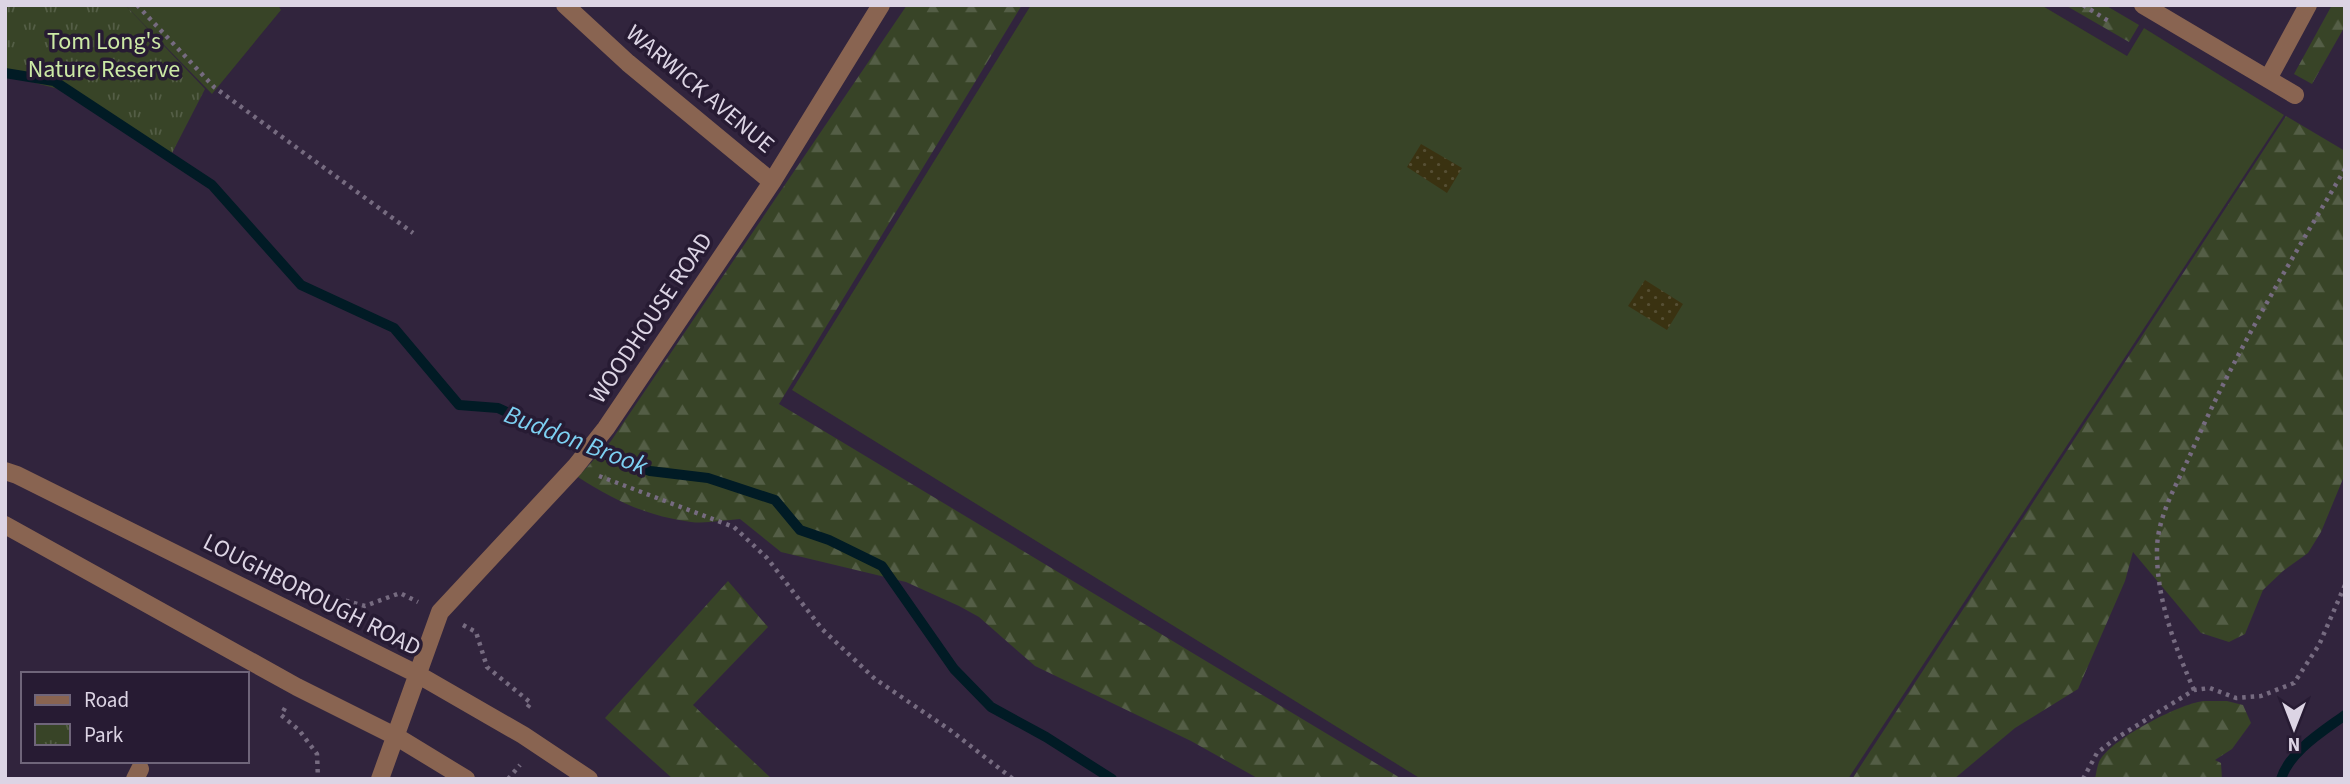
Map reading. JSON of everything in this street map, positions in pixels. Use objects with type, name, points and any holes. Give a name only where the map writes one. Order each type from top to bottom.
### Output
[{"type":"street","name":"WARWICK AVENUE","points":[[565,5],[628,62],[772,182]]},
{"type":"street","name":"WOODHOUSE ROAD","points":[[380,779],[440,612],[577,464],[606,428],[772,182],[881,5]]},
{"type":"street","points":[[2143,5],[2295,94]]},
{"type":"street","points":[[2268,79],[2308,5]]},
{"type":"street","name":"LOUGHBOROUGH ROAD","points":[[5,471],[417,674],[523,735],[589,779]]},
{"type":"street","points":[[5,525],[297,687],[397,737],[466,779]]},
{"type":"path","points":[[137,5],[214,88],[414,233]]},
{"type":"path","points":[[2083,5],[2110,22]]},
{"type":"path","points":[[2194,690],[2163,609],[2157,551],[2162,520],[2205,416],[2260,313],[2345,169]]},
{"type":"path","points":[[577,464],[734,527],[767,558],[822,629],[875,679],[950,730],[1013,779]]},
{"type":"path","points":[[2083,779],[2097,753],[2145,719],[2194,690],[2210,688],[2236,698],[2261,696],[2294,683],[2319,645],[2345,585]]},
{"type":"green space","name":"Tom Long's Nature Reserve","points":[[5,5],[125,5],[205,89],[170,157],[70,92],[5,75]]},
{"type":"green space","points":[[125,5],[278,5],[281,10],[212,94]]},
{"type":"green space","points":[[907,5],[1022,5],[779,404],[1402,779],[1259,779],[1191,741],[1035,666],[979,617],[906,582],[781,552],[740,519],[697,522],[646,511],[618,500],[578,477],[611,441]]},
{"type":"green space","points":[[1031,5],[2041,5],[2127,56],[2144,28],[2284,115],[1848,779],[1421,779],[792,390]]},
{"type":"green space","points":[[2065,5],[2105,5],[2139,25],[2129,42]]},
{"type":"green space","points":[[2332,5],[2345,5],[2345,26],[2312,84],[2294,74]]},
{"type":"green space","points":[[2286,116],[2345,151],[2345,474],[2321,532],[2308,553],[2263,590],[2245,634],[2229,642],[2201,633],[2133,552],[2125,581],[2078,689],[2015,728],[1954,779],[1852,779]]},
{"type":"green space","points":[[728,581],[768,627],[693,705],[772,779],[673,779],[605,718]]},
{"type":"green space","points":[[2203,701],[2227,701],[2243,705],[2251,723],[2232,749],[2215,760],[2221,763],[2222,779],[2095,779],[2099,762],[2116,744],[2162,716]]},
{"type":"sand","points":[[1421,144],[1462,168],[1447,193],[1407,167]]},
{"type":"sand","points":[[1645,280],[1683,304],[1667,330],[1628,306]]},
{"type":"waterway","name":"Buddon Brook","points":[[5,73],[54,81],[212,185],[301,285],[394,328],[459,405],[498,408],[564,439],[650,471],[708,478],[775,500],[800,530],[829,540],[882,566],[954,669],[991,707],[1046,737],[1112,779]]},
{"type":"waterway","name":"Buddon Brook","points":[[2281,779],[2299,751],[2345,715]]}]
